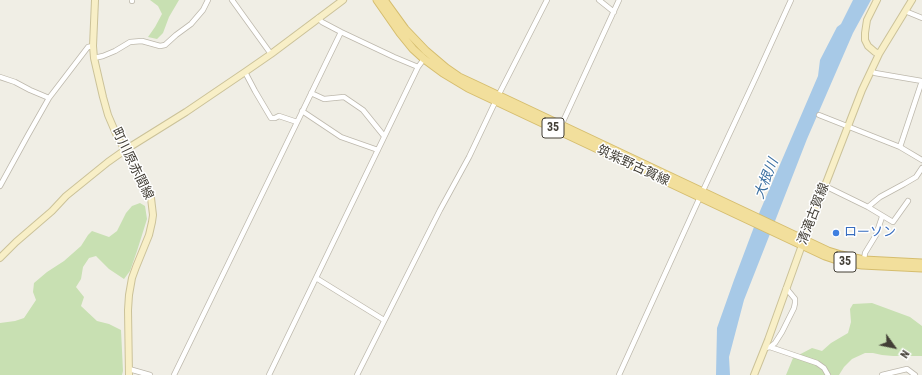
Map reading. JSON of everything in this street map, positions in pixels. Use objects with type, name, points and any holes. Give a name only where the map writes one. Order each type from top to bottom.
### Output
[{"type":"main road","name":"町川原赤間線","points":[[95,0],[94,58],[103,97],[108,115],[117,136],[147,189],[153,215],[149,235],[132,278],[129,295],[129,372]]},
{"type":"main road","points":[[0,258],[52,211],[66,196],[108,162],[245,72],[343,0]]},
{"type":"main road","name":"筑紫野古賀線","points":[[377,0],[413,49],[424,59],[456,81],[497,98],[755,219],[803,243],[825,256],[850,264],[922,268]]},
{"type":"main road","name":"筑紫野古賀線","points":[[384,0],[416,42],[436,60],[459,77],[497,98]]},
{"type":"main road","points":[[877,0],[867,20],[865,40],[868,46],[879,54]]},
{"type":"main road","name":"清滝古賀線","points":[[754,375],[768,348],[786,288],[848,126],[871,71],[879,54],[912,0]]},
{"type":"main road","name":"筑紫野古賀線","points":[[803,243],[841,255],[864,260],[922,263]]},
{"type":"street","points":[[94,58],[115,51],[130,42],[142,41],[165,46],[176,35],[191,24],[208,0]]},
{"type":"street","points":[[232,0],[271,54]]},
{"type":"street","points":[[356,375],[440,210],[469,157],[547,0]]},
{"type":"street","points":[[599,0],[614,12]]},
{"type":"street","points":[[560,128],[619,0]]},
{"type":"street","points":[[619,375],[791,0]]},
{"type":"street","points":[[905,11],[922,18]]},
{"type":"street","points":[[318,18],[322,22],[341,32],[418,67]]},
{"type":"street","points":[[174,375],[341,32]]},
{"type":"street","points":[[0,186],[49,98],[88,47],[94,46]]},
{"type":"street","points":[[269,375],[384,136],[418,67],[424,59]]},
{"type":"street","points":[[871,71],[922,81],[900,146]]},
{"type":"street","points":[[245,72],[271,118],[279,116],[297,122]]},
{"type":"street","points":[[0,77],[15,82],[49,98]]},
{"type":"street","points":[[311,93],[324,98],[344,97],[363,110],[384,136]]},
{"type":"street","points":[[302,111],[341,137],[378,150]]},
{"type":"street","points":[[818,115],[900,146],[922,160]]},
{"type":"street","points":[[868,207],[880,197],[916,177],[922,168]]},
{"type":"street","points":[[825,186],[868,207],[893,222],[908,201]]},
{"type":"street","points":[[864,260],[865,253],[876,235],[882,216]]},
{"type":"street","points":[[316,278],[384,320]]},
{"type":"street","points":[[768,348],[775,343],[794,308],[795,299],[786,288]]},
{"type":"street","points":[[768,348],[818,363],[824,368],[828,375]]},
{"type":"street","points":[[882,375],[907,369],[915,375]]},
{"type":"street","points":[[129,372],[150,375]]},
{"type":"green space","points":[[150,0],[179,0],[169,17],[163,33],[157,39],[148,37],[162,14],[158,6]]},
{"type":"green space","points":[[140,203],[145,206],[147,219],[130,271],[124,279],[109,269],[96,256],[89,258],[83,267],[81,279],[76,287],[84,297],[81,306],[97,321],[109,324],[121,330],[122,375],[0,375],[0,323],[24,318],[36,300],[33,292],[34,283],[64,261],[81,246],[92,231],[109,237],[117,231],[126,213],[132,206]]},
{"type":"green space","points":[[872,303],[910,317],[922,326],[922,356],[893,356],[865,353],[852,359],[839,375],[786,375],[793,358],[812,348],[822,351],[831,343],[848,333],[851,322],[850,309],[853,304]]},
{"type":"water","points":[[853,0],[871,0],[853,33],[807,139],[744,300],[729,357],[730,375],[716,375],[717,328],[734,280],[760,211],[818,76],[820,60]]},
{"type":"place","name":"ローソン","points":[[836,233]]},
{"type":"water label","name":"大根川","points":[[767,179]]}]
